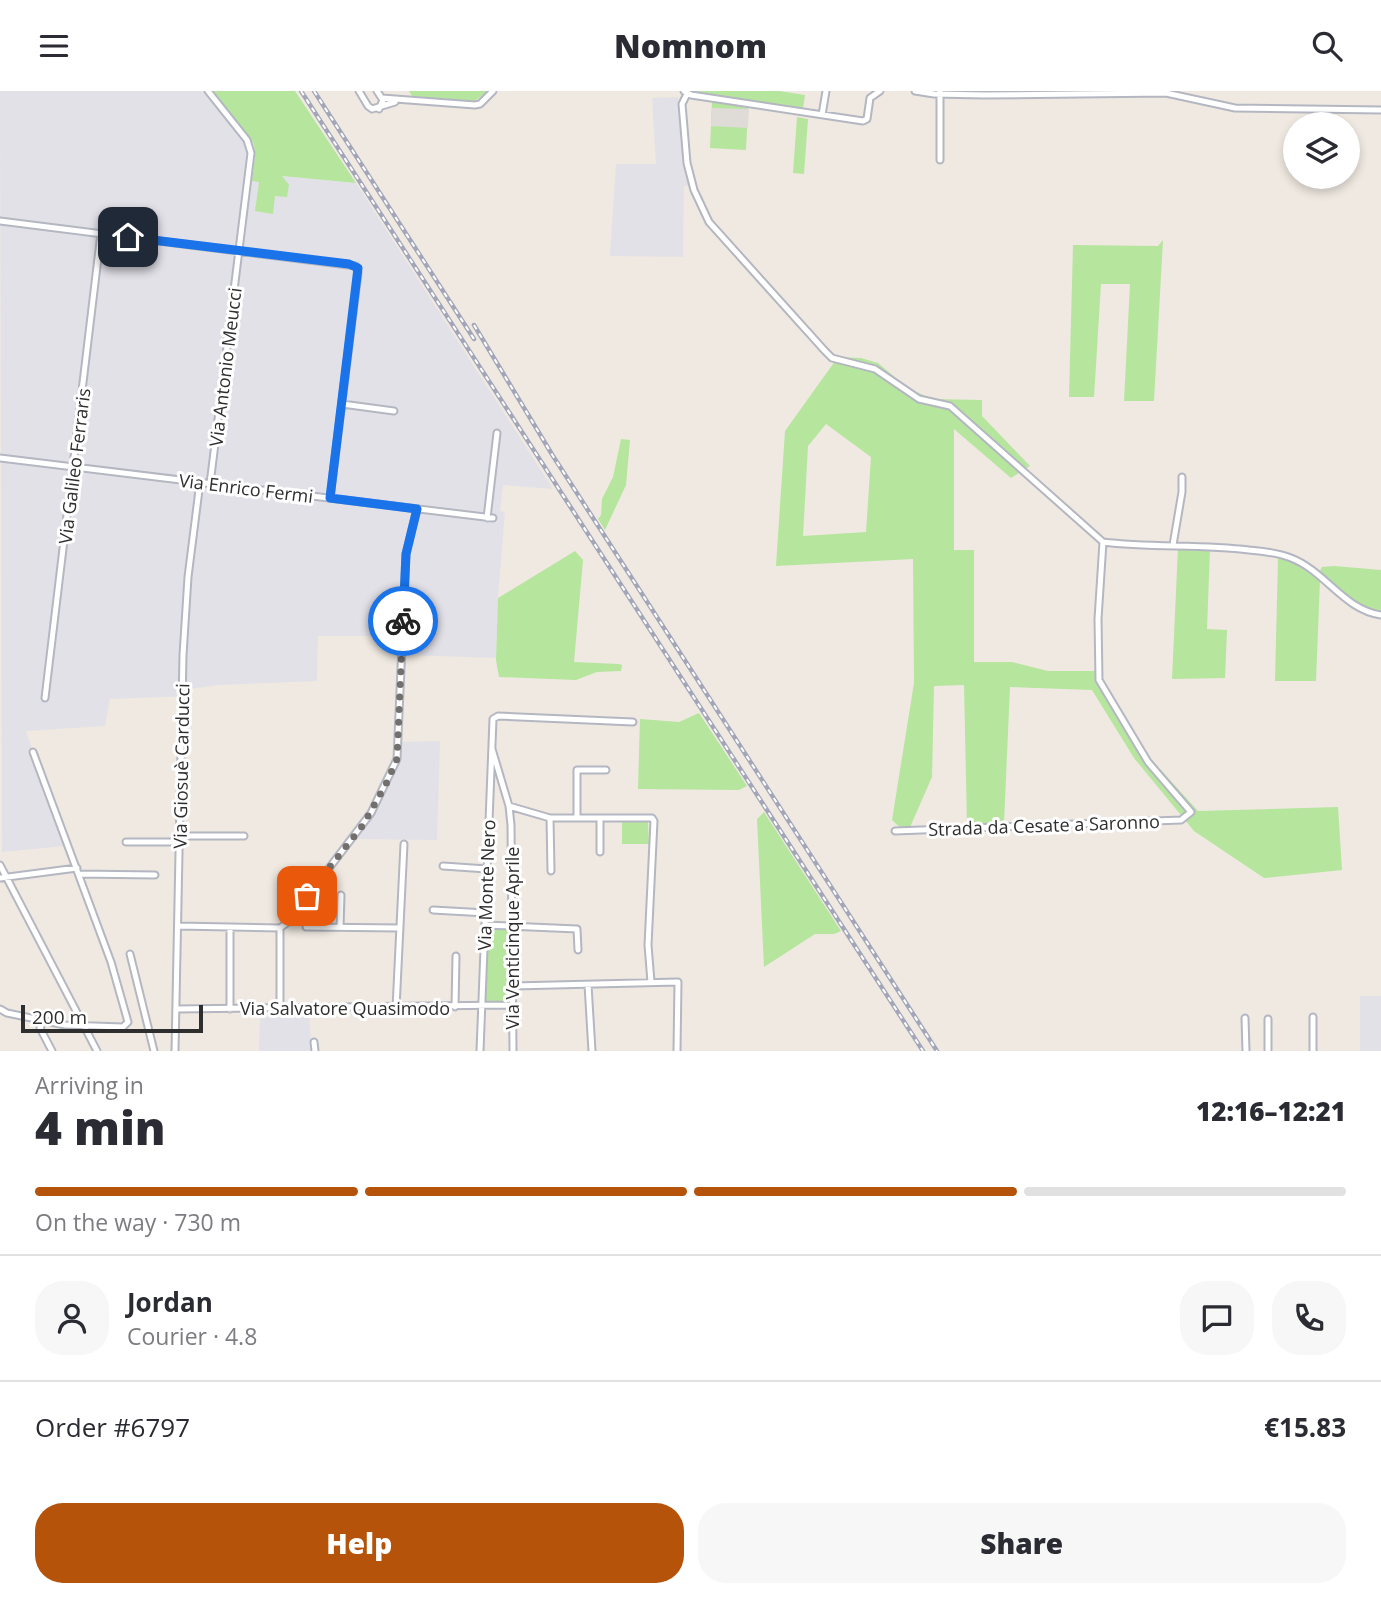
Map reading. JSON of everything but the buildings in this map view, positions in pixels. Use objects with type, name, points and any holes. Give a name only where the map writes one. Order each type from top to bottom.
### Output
[{"type":"street","name":"Via Antonio Meucci","points":[[208,91],[250,146],[251,158],[210,484]]},
{"type":"street","points":[[359,91],[368,106],[373,109],[379,109],[397,100]]},
{"type":"street","points":[[377,91],[382,99],[379,109]]},
{"type":"street","points":[[382,99],[474,105],[480,104],[493,91]]},
{"type":"street","points":[[822,114],[827,91]]},
{"type":"street","points":[[880,91],[870,99],[865,121],[685,92],[682,104],[687,163],[694,190],[715,230],[829,355],[875,369],[919,399],[950,407],[1103,542],[1232,548],[1292,558],[1321,577],[1361,610],[1381,615]]},
{"type":"street","points":[[915,91],[1166,93],[1235,108],[1381,110]]},
{"type":"street","points":[[940,92],[940,160]]},
{"type":"street","points":[[0,221],[349,264],[358,268],[330,498]]},
{"type":"street","name":"Via Galileo Ferraris","points":[[46,698],[101,233]]},
{"type":"street","points":[[342,404],[394,411]]},
{"type":"street","name":"Via Enrico Fermi","points":[[0,458],[490,518],[497,433]]},
{"type":"street","points":[[1174,545],[1182,477]]},
{"type":"street","name":"Via Giosuè Carducci","points":[[175,1051],[184,642],[188,577],[200,482]]},
{"type":"street","points":[[178,926],[280,928],[288,922],[354,837],[386,784],[397,759],[406,554],[417,509]]},
{"type":"street","name":"Strada da Cesate a Saronno","points":[[895,831],[1181,820],[1191,812],[1148,762],[1100,680],[1098,619],[1103,542]]},
{"type":"street","name":"Via Monte Nero","points":[[480,1051],[493,719],[498,716],[634,722]]},
{"type":"street","name":"Via Venticinque Aprile","points":[[490,743],[509,806],[513,1051]]},
{"type":"street","points":[[0,1009],[7,1013],[65,1025],[123,1027],[128,1022],[111,961],[33,751]]},
{"type":"street","points":[[577,818],[577,770],[606,770]]},
{"type":"street","points":[[509,806],[550,818],[652,818],[648,945],[651,982]]},
{"type":"street","points":[[550,818],[551,871]]},
{"type":"street","points":[[600,818],[600,852]]},
{"type":"street","points":[[126,842],[244,836]]},
{"type":"street","points":[[396,1008],[404,844]]},
{"type":"street","points":[[0,865],[4,878],[97,1051]]},
{"type":"street","points":[[443,866],[487,869]]},
{"type":"street","points":[[4,878],[78,871],[155,875]]},
{"type":"street","points":[[340,927],[341,895]]},
{"type":"street","points":[[433,910],[486,913]]},
{"type":"street","points":[[485,925],[578,929],[578,950]]},
{"type":"street","points":[[230,927],[230,1009]]},
{"type":"street","points":[[306,927],[400,927]]},
{"type":"street","points":[[280,928],[280,1008]]},
{"type":"street","points":[[130,954],[154,1051]]},
{"type":"street","points":[[456,957],[456,1007]]},
{"type":"street","points":[[513,986],[678,982],[677,1051]]},
{"type":"street","points":[[588,985],[592,1051]]},
{"type":"street","name":"Via Salvatore Quasimodo","points":[[177,1009],[513,1005]]},
{"type":"street","points":[[1313,1017],[1313,1051]]},
{"type":"street","points":[[1245,1018],[1246,1051]]},
{"type":"street","points":[[1268,1019],[1268,1051]]},
{"type":"street","points":[[43,1020],[40,1028],[52,1051]]},
{"type":"street","points":[[314,1042],[315,1051]]},
{"type":"shaded area","points":[[0,91],[213,91],[254,144],[252,181],[259,182],[275,196],[281,176],[356,183],[553,489],[503,485],[500,511],[505,512],[496,658],[405,655],[404,636],[318,636],[317,681],[219,685],[189,689],[189,696],[110,699],[105,726],[26,731],[65,846],[2,852]]},
{"type":"shaded area","points":[[678,97],[683,163],[690,163],[695,186],[684,186],[683,257],[610,256],[616,164],[656,164],[652,98]]},
{"type":"shaded area","points":[[712,108],[749,109],[748,128],[711,126]]},
{"type":"shaded area","points":[[440,741],[437,840],[357,839],[374,815],[389,786],[401,759],[402,742]]},
{"type":"shaded area","points":[[1360,996],[1381,996],[1381,1051],[1360,1051]]},
{"type":"shaded area","points":[[309,1015],[312,1051],[259,1051],[260,1016]]},
{"type":"green space","points":[[213,91],[295,91],[356,183],[282,176],[289,185],[287,197],[275,196],[273,214],[255,211],[259,182],[252,181],[254,144]]},
{"type":"green space","points":[[409,91],[488,91],[475,101],[412,96]]},
{"type":"green space","points":[[693,91],[779,91],[805,95],[803,109]]},
{"type":"green space","points":[[712,102],[748,108],[746,150],[710,148]]},
{"type":"green space","points":[[797,117],[808,119],[804,174],[793,173]]},
{"type":"green space","points":[[1163,240],[1154,401],[1124,401],[1130,284],[1101,284],[1094,397],[1069,397],[1073,245],[1158,246]]},
{"type":"green space","points":[[838,357],[861,358],[878,363],[909,389],[933,399],[982,400],[982,416],[1030,466],[1011,478],[954,429],[954,550],[974,550],[974,662],[1012,662],[1048,671],[1097,671],[1151,759],[1198,811],[1338,807],[1342,870],[1264,878],[1194,831],[1134,758],[1092,690],[1010,687],[1004,823],[967,825],[964,685],[934,686],[932,777],[907,834],[892,820],[914,683],[913,559],[776,566],[785,431]],"holes":[[[826,424],[871,457],[866,532],[803,536],[808,446]]]},
{"type":"green space","points":[[621,439],[630,440],[626,485],[605,530],[598,519],[601,515],[602,499],[613,477]]},
{"type":"green space","points":[[1178,548],[1210,549],[1207,629],[1227,630],[1225,678],[1172,679]]},
{"type":"green space","points":[[575,551],[583,560],[574,662],[619,664],[622,665],[621,671],[597,672],[576,680],[499,677],[496,660],[498,598]]},
{"type":"green space","points":[[1278,558],[1290,561],[1320,580],[1316,681],[1275,681]]},
{"type":"green space","points":[[1322,567],[1381,570],[1381,613],[1363,608],[1319,573]]},
{"type":"green space","points":[[699,713],[747,786],[739,790],[638,789],[640,719],[679,722]]},
{"type":"green space","points":[[764,812],[841,931],[834,934],[815,934],[764,967],[757,819]]},
{"type":"green space","points":[[622,822],[648,822],[649,844],[622,844]]},
{"type":"green space","points":[[487,928],[509,930],[508,1001],[484,1001]]},
{"type":"railway","points":[[301,91],[923,1051]]},
{"type":"railway","points":[[314,91],[474,339]]},
{"type":"railway","points":[[474,325],[553,456],[937,1051]]},
{"type":"way so far","points":[[307,896],[371,813],[397,759],[403,621]]},
{"type":"route","points":[[128,237],[349,264],[358,268],[330,498],[417,509],[406,554],[403,621]]}]
